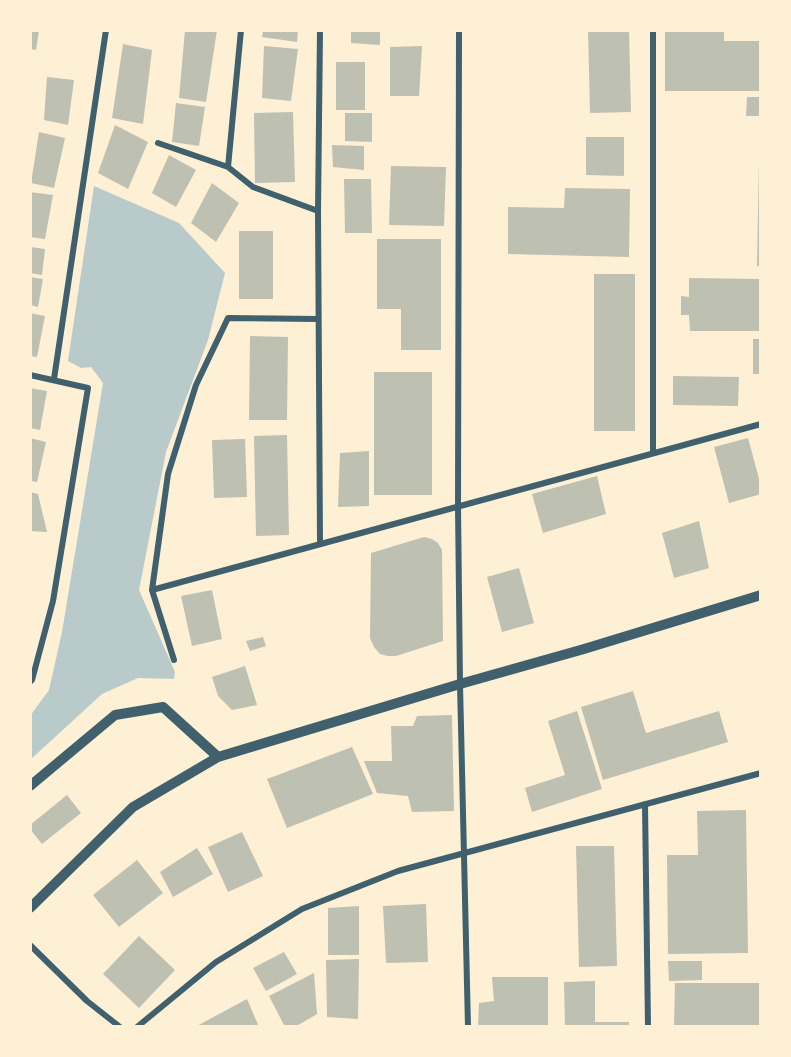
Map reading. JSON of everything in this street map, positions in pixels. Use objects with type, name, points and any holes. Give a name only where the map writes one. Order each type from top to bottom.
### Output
[{"type":"street","points":[[54,379],[106,30]]},
{"type":"street","points":[[228,167],[241,30]]},
{"type":"street","points":[[320,30],[318,211],[320,544]]},
{"type":"street","points":[[459,30],[458,507],[468,1027]]},
{"type":"street","points":[[653,30],[653,453]]},
{"type":"street","points":[[158,143],[228,167],[253,187],[318,211]]},
{"type":"street","points":[[174,660],[152,590],[168,474],[196,385],[228,318],[318,319]]},
{"type":"street","points":[[30,375],[88,388],[53,601],[30,682]]},
{"type":"street","points":[[152,590],[761,424]]},
{"type":"street","points":[[30,908],[133,807],[218,757],[761,595]]},
{"type":"street","points":[[30,786],[115,715],[163,708],[218,757]]},
{"type":"street","points":[[137,1027],[216,962],[302,909],[398,871],[761,773]]},
{"type":"street","points":[[645,804],[648,1027]]},
{"type":"street","points":[[30,945],[87,1001],[120,1027]]},
{"type":"shaded area","points":[[94,186],[179,223],[225,273],[208,340],[166,452],[139,590],[175,672],[174,679],[138,678],[102,694],[30,760],[30,716],[49,690],[62,632],[103,383],[91,367],[81,368],[68,361]]},
{"type":"building","points":[[30,30],[39,30],[36,50],[30,49]]},
{"type":"building","points":[[185,30],[217,30],[206,102],[179,98]]},
{"type":"building","points":[[263,30],[298,30],[297,42],[262,37]]},
{"type":"building","points":[[351,30],[380,30],[380,45],[351,43]]},
{"type":"building","points":[[588,30],[629,30],[631,112],[590,113]]},
{"type":"building","points":[[665,30],[724,30],[724,41],[761,41],[761,91],[665,91]]},
{"type":"building","points":[[123,44],[152,50],[143,124],[112,118]]},
{"type":"building","points":[[264,46],[298,49],[291,101],[262,98]]},
{"type":"building","points":[[422,46],[419,96],[390,96],[390,47]]},
{"type":"building","points":[[336,62],[365,62],[365,110],[336,110]]},
{"type":"building","points":[[47,77],[74,80],[68,125],[44,120]]},
{"type":"building","points":[[747,97],[761,97],[761,116],[746,116]]},
{"type":"building","points":[[176,103],[205,107],[199,146],[172,142]]},
{"type":"building","points":[[293,112],[295,182],[255,183],[254,113]]},
{"type":"building","points":[[345,113],[372,113],[372,142],[345,141]]},
{"type":"building","points":[[115,125],[148,142],[128,189],[98,173]]},
{"type":"building","points":[[39,132],[65,138],[54,188],[31,183]]},
{"type":"building","points":[[586,137],[624,137],[624,176],[586,175]]},
{"type":"building","points":[[332,145],[364,146],[364,170],[333,167]]},
{"type":"building","points":[[169,155],[196,170],[176,207],[152,193]]},
{"type":"building","points":[[759,161],[761,161],[761,266],[757,266]]},
{"type":"building","points":[[391,166],[446,167],[444,226],[389,225]]},
{"type":"building","points":[[344,179],[371,179],[372,233],[345,233]]},
{"type":"building","points":[[212,183],[239,203],[216,242],[191,223]]},
{"type":"building","points":[[565,188],[630,189],[629,257],[508,254],[508,207],[564,208]]},
{"type":"building","points":[[30,192],[53,195],[45,239],[30,237]]},
{"type":"building","points":[[239,231],[273,231],[273,299],[239,299]]},
{"type":"building","points":[[377,239],[441,239],[441,350],[401,350],[401,309],[377,309]]},
{"type":"building","points":[[30,247],[45,249],[42,275],[30,273]]},
{"type":"building","points":[[594,274],[635,274],[635,431],[594,431]]},
{"type":"building","points":[[30,277],[43,279],[38,307],[30,305]]},
{"type":"building","points":[[689,278],[761,279],[761,331],[690,331],[689,315],[681,315],[681,296],[689,297]]},
{"type":"building","points":[[30,313],[45,316],[37,357],[30,356]]},
{"type":"building","points":[[250,336],[288,337],[287,420],[249,420]]},
{"type":"building","points":[[753,339],[761,339],[761,374],[753,374]]},
{"type":"building","points":[[374,372],[432,372],[432,495],[374,495]]},
{"type":"building","points":[[673,376],[739,377],[738,406],[673,405]]},
{"type":"building","points":[[30,388],[47,391],[40,430],[30,428]]},
{"type":"building","points":[[287,435],[289,535],[256,536],[254,436]]},
{"type":"building","points":[[30,438],[46,442],[37,482],[30,481]]},
{"type":"building","points":[[748,438],[761,486],[761,494],[729,503],[714,447]]},
{"type":"building","points":[[245,439],[247,497],[214,498],[212,440]]},
{"type":"building","points":[[369,451],[369,506],[338,507],[340,453]]},
{"type":"building","points":[[597,476],[606,514],[543,533],[532,494]]},
{"type":"building","points":[[30,492],[38,494],[47,532],[30,531]]},
{"type":"building","points":[[699,521],[709,568],[674,578],[662,533]]},
{"type":"building","points":[[424,537],[438,543],[442,550],[443,641],[396,656],[380,654],[370,638],[371,553]]},
{"type":"building","points":[[519,568],[534,623],[502,632],[487,577]]},
{"type":"building","points":[[212,590],[222,639],[192,646],[181,596]]},
{"type":"building","points":[[263,637],[266,646],[250,651],[246,641]]},
{"type":"building","points":[[245,666],[257,705],[232,710],[218,696],[212,677]]},
{"type":"building","points":[[633,691],[646,733],[719,711],[728,742],[603,780],[581,707]]},
{"type":"building","points":[[577,711],[602,789],[532,812],[525,788],[565,775],[548,721]]},
{"type":"building","points":[[452,715],[454,811],[412,812],[408,796],[377,793],[364,761],[392,761],[391,726],[413,726],[417,716]]},
{"type":"building","points":[[352,747],[373,794],[287,828],[267,779]]},
{"type":"building","points":[[67,795],[81,813],[42,844],[30,829],[30,825]]},
{"type":"building","points":[[746,810],[748,953],[668,954],[667,855],[698,855],[697,811]]},
{"type":"building","points":[[242,832],[263,876],[228,892],[208,847]]},
{"type":"building","points":[[576,846],[614,846],[617,966],[579,967]]},
{"type":"building","points":[[197,848],[213,874],[173,897],[160,872]]},
{"type":"building","points":[[137,860],[163,893],[119,927],[93,895]]},
{"type":"building","points":[[426,904],[428,962],[386,963],[383,906]]},
{"type":"building","points":[[359,906],[359,955],[328,955],[328,908]]},
{"type":"building","points":[[139,936],[175,970],[139,1008],[103,974]]},
{"type":"building","points":[[284,952],[297,974],[266,991],[253,968]]},
{"type":"building","points":[[359,959],[358,1019],[327,1017],[326,960]]},
{"type":"building","points":[[668,961],[702,961],[702,980],[669,981]]},
{"type":"building","points":[[314,973],[317,1014],[295,1027],[285,1027],[269,996]]},
{"type":"building","points":[[492,977],[548,977],[548,1027],[478,1027],[479,1003],[494,1001]]},
{"type":"building","points":[[595,981],[595,1022],[629,1022],[629,1027],[565,1027],[564,982]]},
{"type":"building","points":[[675,983],[761,983],[761,1027],[674,1027]]},
{"type":"building","points":[[247,999],[259,1027],[195,1027]]}]
